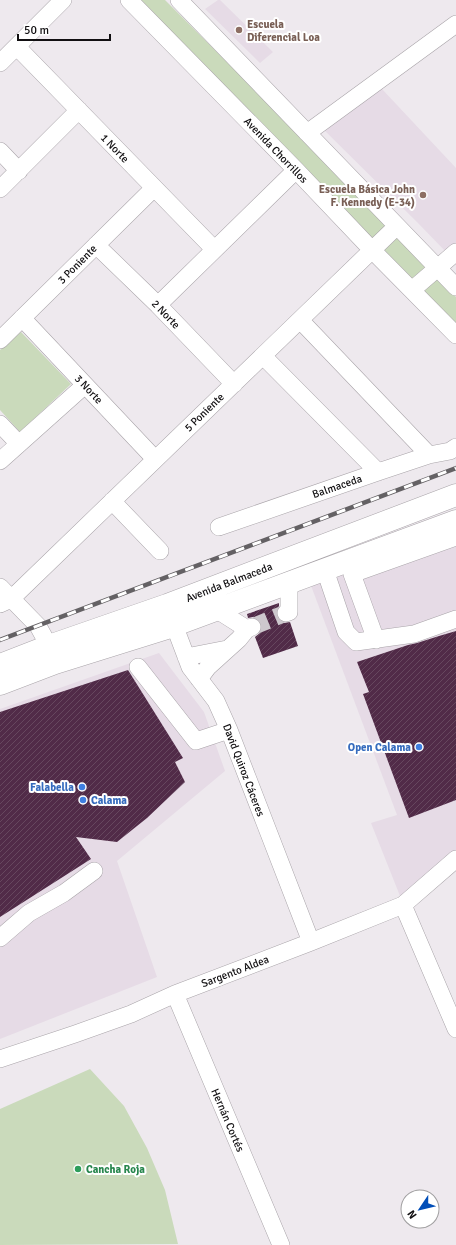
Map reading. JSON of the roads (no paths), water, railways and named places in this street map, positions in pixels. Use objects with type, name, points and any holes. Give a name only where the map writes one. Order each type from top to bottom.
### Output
[{"type":"main road","name":"Avenida Balmaceda","points":[[0,684],[52,654],[167,605],[456,495]]},
{"type":"main road","name":"Avenida Balmaceda","points":[[0,665],[175,626],[456,521]]},
{"type":"street","points":[[0,62],[63,0]]},
{"type":"street","name":"Avenida Chorrillos","points":[[129,0],[296,170],[372,250],[456,334]]},
{"type":"street","points":[[179,0],[456,287]]},
{"type":"street","points":[[307,133],[456,24]]},
{"type":"street","name":"1 Norte","points":[[18,45],[22,52],[214,250]]},
{"type":"street","points":[[0,189],[79,110]]},
{"type":"street","points":[[0,151],[19,171]]},
{"type":"street","points":[[158,305],[296,170]]},
{"type":"street","name":"3 Poniente","points":[[0,340],[154,188]]},
{"type":"street","name":"5 Poniente","points":[[4,596],[112,501],[397,226]]},
{"type":"street","name":"2 Norte","points":[[96,245],[158,305],[234,384]]},
{"type":"street","points":[[412,290],[456,252]]},
{"type":"street","name":"3 Norte","points":[[22,318],[156,459]]},
{"type":"street","points":[[300,320],[429,455]]},
{"type":"street","points":[[263,356],[378,472]]},
{"type":"street","points":[[0,461],[85,385]]},
{"type":"street","points":[[0,424],[19,444]]},
{"type":"street","name":"Balmaceda","points":[[218,527],[456,447]]},
{"type":"street","points":[[112,501],[160,551]]},
{"type":"street","points":[[376,640],[352,574],[456,537]]},
{"type":"street","points":[[325,570],[346,632],[356,642],[414,634],[456,619]]},
{"type":"street","points":[[286,613],[289,612],[289,583]]},
{"type":"street","points":[[4,596],[38,626],[52,654]]},
{"type":"street","name":"David Quiroz Cáceres","points":[[167,605],[190,666],[216,701],[311,942]]},
{"type":"street","points":[[199,679],[208,667],[230,648],[249,628],[217,610]]},
{"type":"street","points":[[186,657],[230,648]]},
{"type":"street","points":[[138,667],[196,741],[228,730]]},
{"type":"street","name":"Sargento Aldea","points":[[0,1059],[131,1014],[175,994],[403,905],[456,859]]},
{"type":"street","points":[[0,938],[29,914],[64,893],[94,871]]},
{"type":"street","points":[[403,905],[456,1029]]},
{"type":"street","name":"Hernán Cortés","points":[[175,994],[281,1245]]},
{"type":"tunnel","points":[[252,627],[286,613]]},
{"type":"railway","points":[[0,640],[456,468]]},
{"type":"place","name":"Escuela Diferencial Loa","points":[[239,30]]},
{"type":"place","name":"Escuela Básica John F. Kennedy (E-34)","points":[[423,195]]},
{"type":"place","name":"Open Calama","points":[[419,747]]},
{"type":"place","name":"Falabella","points":[[82,787]]},
{"type":"place","name":"Calama","points":[[83,800]]},
{"type":"place","name":"Cancha Roja","points":[[78,1169]]}]
